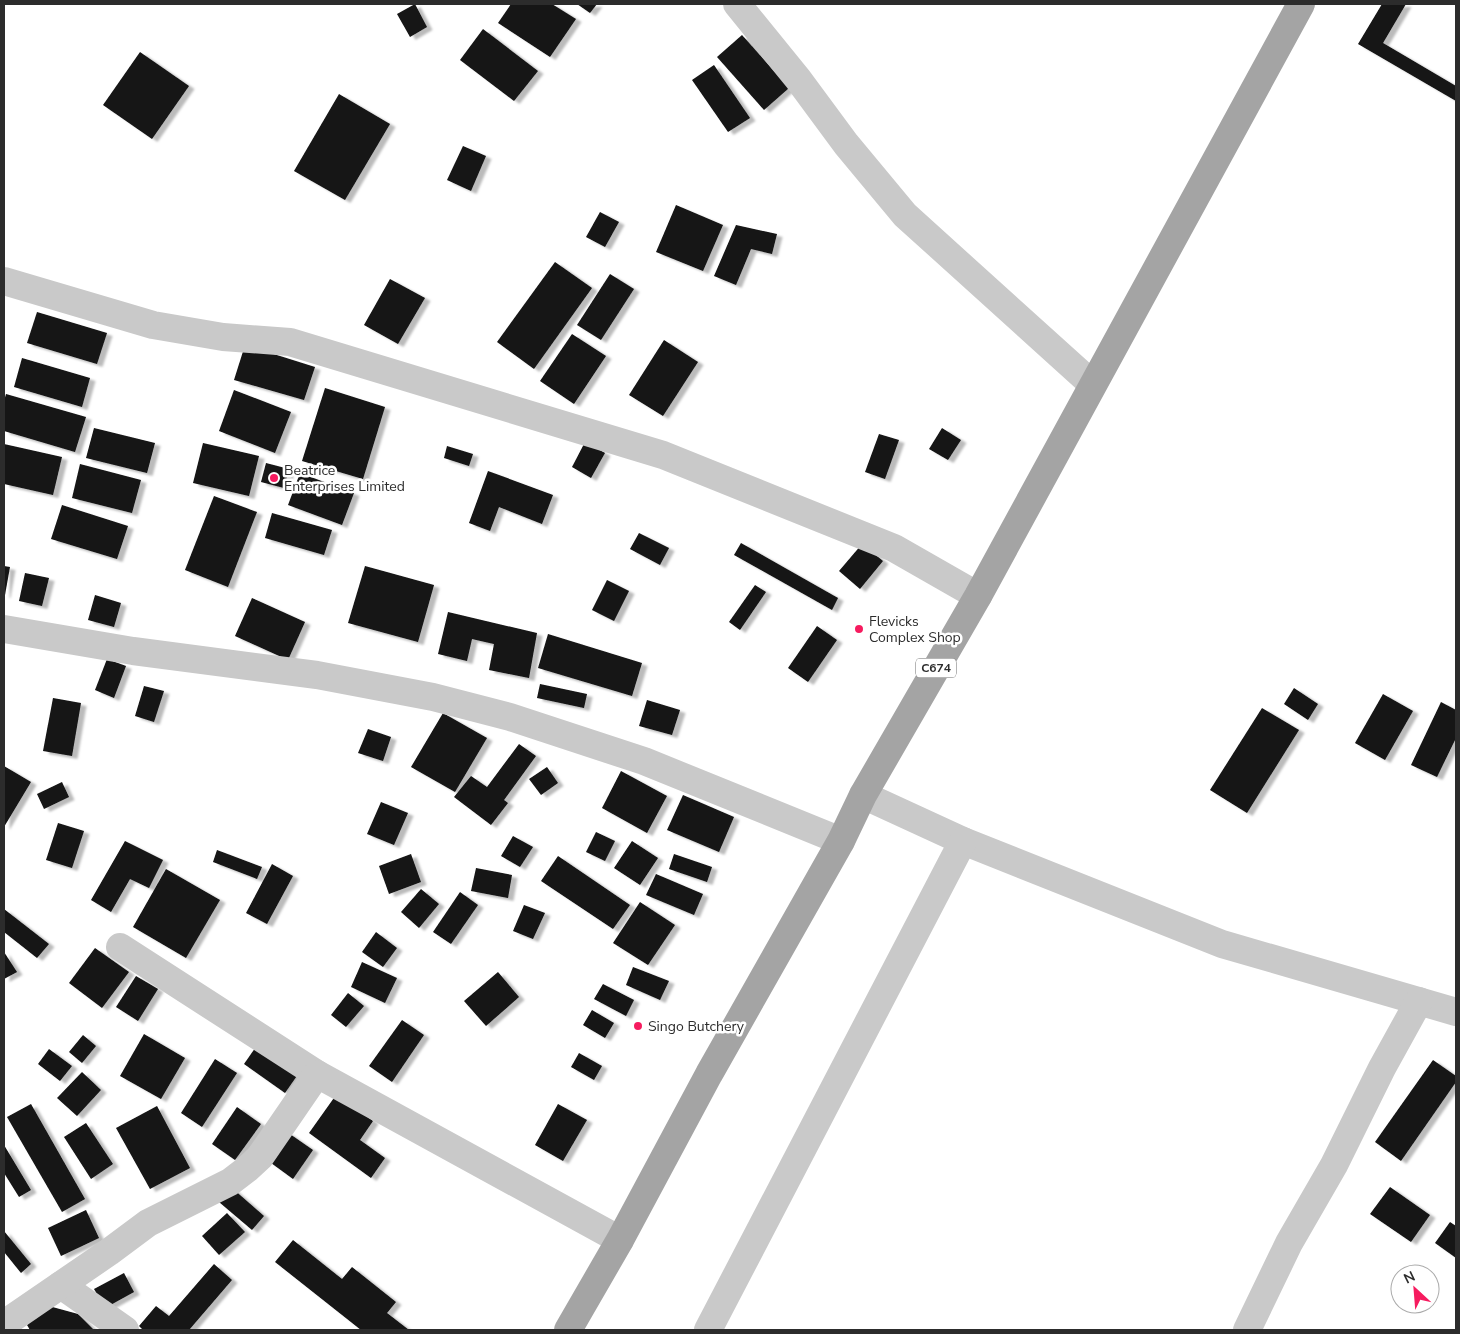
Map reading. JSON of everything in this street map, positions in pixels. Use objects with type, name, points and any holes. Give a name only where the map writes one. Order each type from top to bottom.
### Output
[{"type":"main road","name":"C674","points":[[568,1330],[620,1240],[709,1074],[841,840],[863,795],[978,596],[1301,4]]},
{"type":"street","points":[[737,4],[798,79],[846,144],[904,216],[1092,384]]},
{"type":"street","points":[[4,281],[153,325],[223,337],[290,342],[663,455],[894,548],[978,596]]},
{"type":"street","points":[[4,629],[133,651],[317,675],[433,697],[500,714],[644,761],[841,840]]},
{"type":"street","points":[[863,795],[963,841],[1222,944],[1456,1012]]},
{"type":"street","points":[[708,1330],[963,841]]},
{"type":"street","points":[[120,947],[317,1074],[620,1240]]},
{"type":"street","points":[[1247,1330],[1289,1243],[1334,1165],[1382,1068],[1419,1001]]},
{"type":"street","points":[[4,1324],[109,1252],[148,1222],[230,1182],[247,1169],[260,1157],[317,1074]]},
{"type":"street","points":[[61,1285],[125,1330]]},
{"type":"building","points":[[415,4],[427,27],[410,37],[397,14]]},
{"type":"building","points":[[511,4],[552,4],[576,19],[550,57],[498,23]]},
{"type":"building","points":[[577,4],[597,4],[590,13]]},
{"type":"building","points":[[1382,4],[1406,4],[1383,43],[1456,86],[1456,101],[1358,44]]},
{"type":"building","points":[[483,29],[538,71],[514,101],[460,60]]},
{"type":"building","points":[[742,35],[789,88],[764,110],[717,57]]},
{"type":"building","points":[[140,52],[189,86],[152,139],[103,105]]},
{"type":"building","points":[[714,65],[750,118],[728,132],[692,80]]},
{"type":"building","points":[[339,94],[390,124],[345,200],[294,171]]},
{"type":"building","points":[[463,146],[486,156],[471,191],[447,180]]},
{"type":"building","points":[[676,205],[723,225],[703,271],[656,252]]},
{"type":"building","points":[[600,212],[619,222],[605,247],[586,237]]},
{"type":"building","points":[[736,225],[777,234],[772,254],[751,249],[736,285],[714,276]]},
{"type":"building","points":[[555,262],[592,288],[534,369],[497,342]]},
{"type":"building","points":[[610,274],[634,289],[601,340],[577,325]]},
{"type":"building","points":[[390,279],[425,298],[398,344],[364,325]]},
{"type":"building","points":[[37,312],[107,333],[97,364],[27,343]]},
{"type":"building","points":[[572,334],[606,356],[574,404],[540,381]]},
{"type":"building","points":[[664,340],[698,362],[663,416],[629,395]]},
{"type":"building","points":[[245,345],[315,367],[304,400],[234,380]]},
{"type":"building","points":[[22,358],[90,378],[82,407],[14,387]]},
{"type":"building","points":[[325,388],[385,407],[363,479],[302,461]]},
{"type":"building","points":[[234,390],[291,412],[275,453],[219,431]]},
{"type":"building","points":[[6,394],[86,417],[75,452],[4,431],[4,401]]},
{"type":"building","points":[[94,428],[155,443],[147,473],[86,458]]},
{"type":"building","points":[[942,428],[961,440],[948,460],[929,449]]},
{"type":"building","points":[[879,434],[899,440],[885,479],[865,472]]},
{"type":"building","points":[[585,442],[605,453],[591,478],[572,467]]},
{"type":"building","points":[[203,443],[259,456],[249,496],[193,483]]},
{"type":"building","points":[[4,444],[62,457],[53,495],[4,484]]},
{"type":"building","points":[[447,446],[473,454],[469,466],[444,458]]},
{"type":"building","points":[[266,463],[289,469],[284,488],[261,482]]},
{"type":"building","points":[[80,464],[141,480],[132,513],[72,498]]},
{"type":"building","points":[[488,471],[553,495],[542,524],[499,507],[490,531],[469,523]]},
{"type":"building","points":[[300,473],[354,493],[342,525],[288,505]]},
{"type":"building","points":[[214,496],[257,512],[228,587],[185,570]]},
{"type":"building","points":[[62,505],[128,526],[117,559],[51,539]]},
{"type":"building","points":[[272,513],[332,530],[324,555],[265,538]]},
{"type":"building","points":[[639,533],[669,548],[660,565],[630,549]]},
{"type":"building","points":[[741,543],[838,598],[832,610],[734,555]]},
{"type":"building","points":[[862,544],[883,561],[860,589],[839,571]]},
{"type":"building","points":[[4,566],[10,567],[5,595],[4,595]]},
{"type":"building","points":[[365,566],[434,585],[418,642],[348,623]]},
{"type":"building","points":[[25,573],[49,578],[42,606],[19,601]]},
{"type":"building","points":[[607,580],[629,591],[614,621],[592,610]]},
{"type":"building","points":[[755,585],[766,592],[740,630],[729,622]]},
{"type":"building","points":[[95,595],[121,603],[114,627],[88,620]]},
{"type":"building","points":[[252,598],[305,622],[288,660],[235,636]]},
{"type":"building","points":[[448,612],[537,633],[529,678],[489,670],[494,644],[472,639],[467,661],[438,654]]},
{"type":"building","points":[[817,626],[837,640],[808,682],[788,668]]},
{"type":"building","points":[[548,634],[642,663],[632,696],[538,668]]},
{"type":"building","points":[[107,659],[126,666],[114,698],[95,690]]},
{"type":"building","points":[[540,684],[587,694],[584,708],[537,698]]},
{"type":"building","points":[[144,686],[164,691],[154,722],[135,716]]},
{"type":"building","points":[[1294,688],[1318,704],[1308,720],[1284,704]]},
{"type":"building","points":[[1383,694],[1413,711],[1385,760],[1355,743]]},
{"type":"building","points":[[53,698],[81,703],[72,756],[43,751]]},
{"type":"building","points":[[647,700],[680,710],[672,735],[639,726]]},
{"type":"building","points":[[1441,702],[1456,710],[1456,738],[1437,777],[1411,765]]},
{"type":"building","points":[[1262,708],[1299,730],[1247,813],[1210,790]]},
{"type":"building","points":[[443,713],[487,738],[455,792],[411,767]]},
{"type":"building","points":[[368,729],[391,737],[383,761],[358,753]]},
{"type":"building","points":[[519,744],[536,756],[504,800],[508,803],[491,825],[454,797],[471,776],[487,787]]},
{"type":"building","points":[[4,766],[31,782],[4,827]]},
{"type":"building","points":[[547,767],[558,783],[541,795],[529,779]]},
{"type":"building","points":[[621,771],[667,796],[647,833],[602,808]]},
{"type":"building","points":[[62,782],[69,797],[44,809],[37,794]]},
{"type":"building","points":[[683,795],[734,817],[719,852],[667,830]]},
{"type":"building","points":[[381,802],[408,813],[394,845],[367,834]]},
{"type":"building","points":[[58,823],[84,831],[72,868],[46,860]]},
{"type":"building","points":[[596,832],[615,841],[605,861],[586,852]]},
{"type":"building","points":[[513,836],[533,847],[520,867],[501,856]]},
{"type":"building","points":[[125,841],[163,860],[149,888],[130,879],[111,912],[91,900]]},
{"type":"building","points":[[632,841],[658,858],[640,885],[614,868]]},
{"type":"building","points":[[217,850],[262,867],[257,879],[213,862]]},
{"type":"building","points":[[411,854],[421,882],[389,894],[379,866]]},
{"type":"building","points":[[674,854],[712,867],[707,882],[669,869]]},
{"type":"building","points":[[558,856],[630,905],[613,929],[541,881]]},
{"type":"building","points":[[272,864],[293,876],[267,924],[246,913]]},
{"type":"building","points":[[476,868],[512,875],[508,898],[471,891]]},
{"type":"building","points":[[166,869],[220,900],[186,958],[133,927]]},
{"type":"building","points":[[656,874],[703,894],[694,915],[646,895]]},
{"type":"building","points":[[421,889],[439,904],[419,928],[401,912]]},
{"type":"building","points":[[460,892],[478,905],[451,944],[433,932]]},
{"type":"building","points":[[640,902],[675,925],[648,965],[613,943]]},
{"type":"building","points":[[524,905],[545,913],[533,939],[513,931]]},
{"type":"building","points":[[4,909],[49,944],[37,958],[4,932]]},
{"type":"building","points":[[376,932],[397,948],[383,967],[362,952]]},
{"type":"building","points":[[95,948],[129,972],[102,1008],[69,983]]},
{"type":"building","points":[[4,952],[17,972],[4,979]]},
{"type":"building","points":[[362,962],[397,978],[385,1003],[351,987]]},
{"type":"building","points":[[633,967],[669,981],[660,1000],[626,985]]},
{"type":"building","points":[[498,972],[519,997],[486,1026],[464,1001]]},
{"type":"building","points":[[136,976],[158,989],[138,1021],[116,1007]]},
{"type":"building","points":[[603,984],[634,1000],[626,1016],[594,999]]},
{"type":"building","points":[[348,993],[364,1006],[346,1027],[331,1015]]},
{"type":"building","points":[[592,1010],[614,1023],[605,1038],[583,1025]]},
{"type":"building","points":[[402,1020],[424,1035],[392,1082],[369,1066]]},
{"type":"building","points":[[144,1034],[185,1058],[161,1099],[120,1076]]},
{"type":"building","points":[[83,1035],[96,1046],[82,1063],[69,1052]]},
{"type":"building","points":[[260,1041],[301,1070],[285,1093],[244,1064]]},
{"type":"building","points":[[49,1049],[72,1066],[60,1081],[38,1064]]},
{"type":"building","points":[[579,1053],[602,1066],[594,1080],[571,1067]]},
{"type":"building","points":[[215,1059],[237,1073],[202,1127],[181,1113]]},
{"type":"building","points":[[1433,1060],[1456,1076],[1456,1082],[1401,1161],[1375,1142]]},
{"type":"building","points":[[82,1072],[101,1090],[77,1116],[57,1098]]},
{"type":"building","points":[[336,1095],[373,1121],[360,1140],[385,1158],[371,1178],[309,1133]]},
{"type":"building","points":[[31,1104],[85,1199],[62,1212],[7,1117]]},
{"type":"building","points":[[558,1104],[587,1120],[563,1161],[535,1145]]},
{"type":"building","points":[[157,1106],[190,1168],[150,1189],[116,1128]]},
{"type":"building","points":[[237,1107],[261,1124],[235,1160],[212,1144]]},
{"type":"building","points":[[86,1123],[113,1164],[91,1179],[64,1137]]},
{"type":"building","points":[[287,1132],[313,1150],[293,1179],[267,1160]]},
{"type":"building","points":[[4,1145],[31,1190],[19,1197],[4,1173]]},
{"type":"building","points":[[1390,1187],[1430,1215],[1411,1242],[1370,1214]]},
{"type":"building","points":[[232,1188],[264,1216],[252,1230],[219,1202]]},
{"type":"building","points":[[86,1210],[99,1238],[61,1256],[48,1228]]},
{"type":"building","points":[[227,1213],[245,1232],[219,1255],[202,1236]]},
{"type":"building","points":[[1450,1222],[1456,1226],[1456,1258],[1435,1243]]},
{"type":"building","points":[[4,1231],[31,1264],[21,1273],[4,1252]]},
{"type":"building","points":[[293,1240],[342,1279],[352,1267],[396,1302],[387,1313],[409,1330],[361,1330],[275,1262]]},
{"type":"building","points":[[214,1264],[232,1280],[189,1330],[143,1330],[139,1326],[156,1306],[169,1316]]},
{"type":"building","points":[[124,1273],[134,1292],[105,1308],[94,1289]]},
{"type":"building","points":[[45,1305],[78,1314],[93,1329],[30,1330],[27,1325]]},
{"type":"place","name":"Beatrice Enterprises Limited","points":[[274,478]]},
{"type":"place","name":"Flevicks Complex Shop","points":[[859,629]]},
{"type":"place","name":"Singo Butchery","points":[[638,1026]]}]
